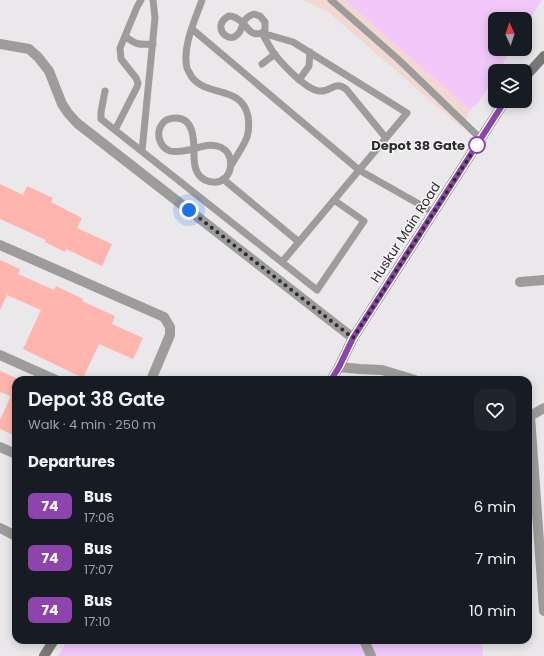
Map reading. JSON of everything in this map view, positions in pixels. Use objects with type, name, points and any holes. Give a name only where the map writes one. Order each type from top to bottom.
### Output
[{"type":"main road","points":[[532,69],[544,56]]},
{"type":"main road","name":"Huskur Main Road","points":[[333,376],[353,338],[500,108]]},
{"type":"main road","points":[[44,656],[52,644]]},
{"type":"street","points":[[0,44],[29,49],[38,57],[49,71],[62,104],[77,123],[353,338]]},
{"type":"street","points":[[0,245],[164,317],[170,327],[170,336],[153,376]]},
{"type":"street","points":[[520,282],[544,280]]},
{"type":"street","points":[[0,355],[47,376]]},
{"type":"street","points":[[339,367],[382,370],[402,376]]},
{"type":"street","points":[[532,414],[544,408]]},
{"type":"street","points":[[0,447],[12,452]]},
{"type":"street","points":[[532,455],[544,611]]},
{"type":"street","points":[[0,528],[12,534]]},
{"type":"street","points":[[366,644],[371,656]]},
{"type":"lane","points":[[116,130],[138,83],[136,78],[121,59],[120,48],[141,0]]},
{"type":"lane","points":[[142,151],[155,18],[153,0]]},
{"type":"lane","points":[[202,0],[187,46],[187,70],[196,82],[210,89],[231,95],[240,101],[246,109],[249,129],[247,138],[232,164],[229,173],[223,180],[217,182],[210,182],[202,178],[197,172],[194,163],[194,149],[193,135],[190,124],[181,118],[172,118],[164,122],[159,129],[159,139],[164,148],[171,152],[194,149],[202,146],[223,148],[230,157],[232,164]]},
{"type":"lane","points":[[331,0],[399,60],[481,138]]},
{"type":"lane","points":[[262,33],[265,30],[265,22],[260,16],[254,14],[246,18],[243,24],[250,32],[254,34],[262,33],[293,42],[407,113],[282,262]]},
{"type":"lane","points":[[192,29],[359,170],[433,212]]},
{"type":"lane","points":[[262,33],[274,54],[299,80],[308,87],[318,91],[324,91],[336,85],[342,86],[351,94],[386,138]]},
{"type":"lane","points":[[125,36],[132,42],[142,45],[153,44]]},
{"type":"lane","points":[[299,80],[309,66],[310,52]]},
{"type":"lane","points":[[262,64],[274,54]]},
{"type":"lane","points":[[105,91],[101,119],[317,290],[364,221],[334,200]]},
{"type":"lane","points":[[223,180],[299,242]]},
{"type":"shaded area","points":[[303,0],[345,0],[470,110],[462,128],[327,11]]},
{"type":"shaded area","points":[[345,0],[542,0],[532,16],[532,12],[488,12],[488,56],[508,56],[502,64],[488,64],[488,87],[479,102],[470,110]]},
{"type":"shaded area","points":[[66,644],[482,644],[483,656],[58,656]]},
{"type":"building","points":[[0,184],[23,195],[27,186],[53,198],[51,202],[82,218],[77,228],[112,244],[102,266],[66,249],[65,252],[45,242],[46,240],[0,219]]},
{"type":"building","points":[[0,260],[20,269],[18,274],[54,290],[56,286],[83,299],[82,301],[115,316],[112,324],[143,338],[133,359],[99,344],[84,376],[79,376],[23,349],[41,310],[7,295],[0,310]]},
{"type":"building","points":[[0,371],[12,376],[12,434],[0,429],[0,420],[11,396],[0,392]]},
{"type":"bus line","name":"74","points":[[333,376],[353,338],[500,108]]},
{"type":"place","name":"Depot 38 Gate","points":[[477,145]]},
{"type":"route","points":[[189,210],[353,338],[477,145]]}]
